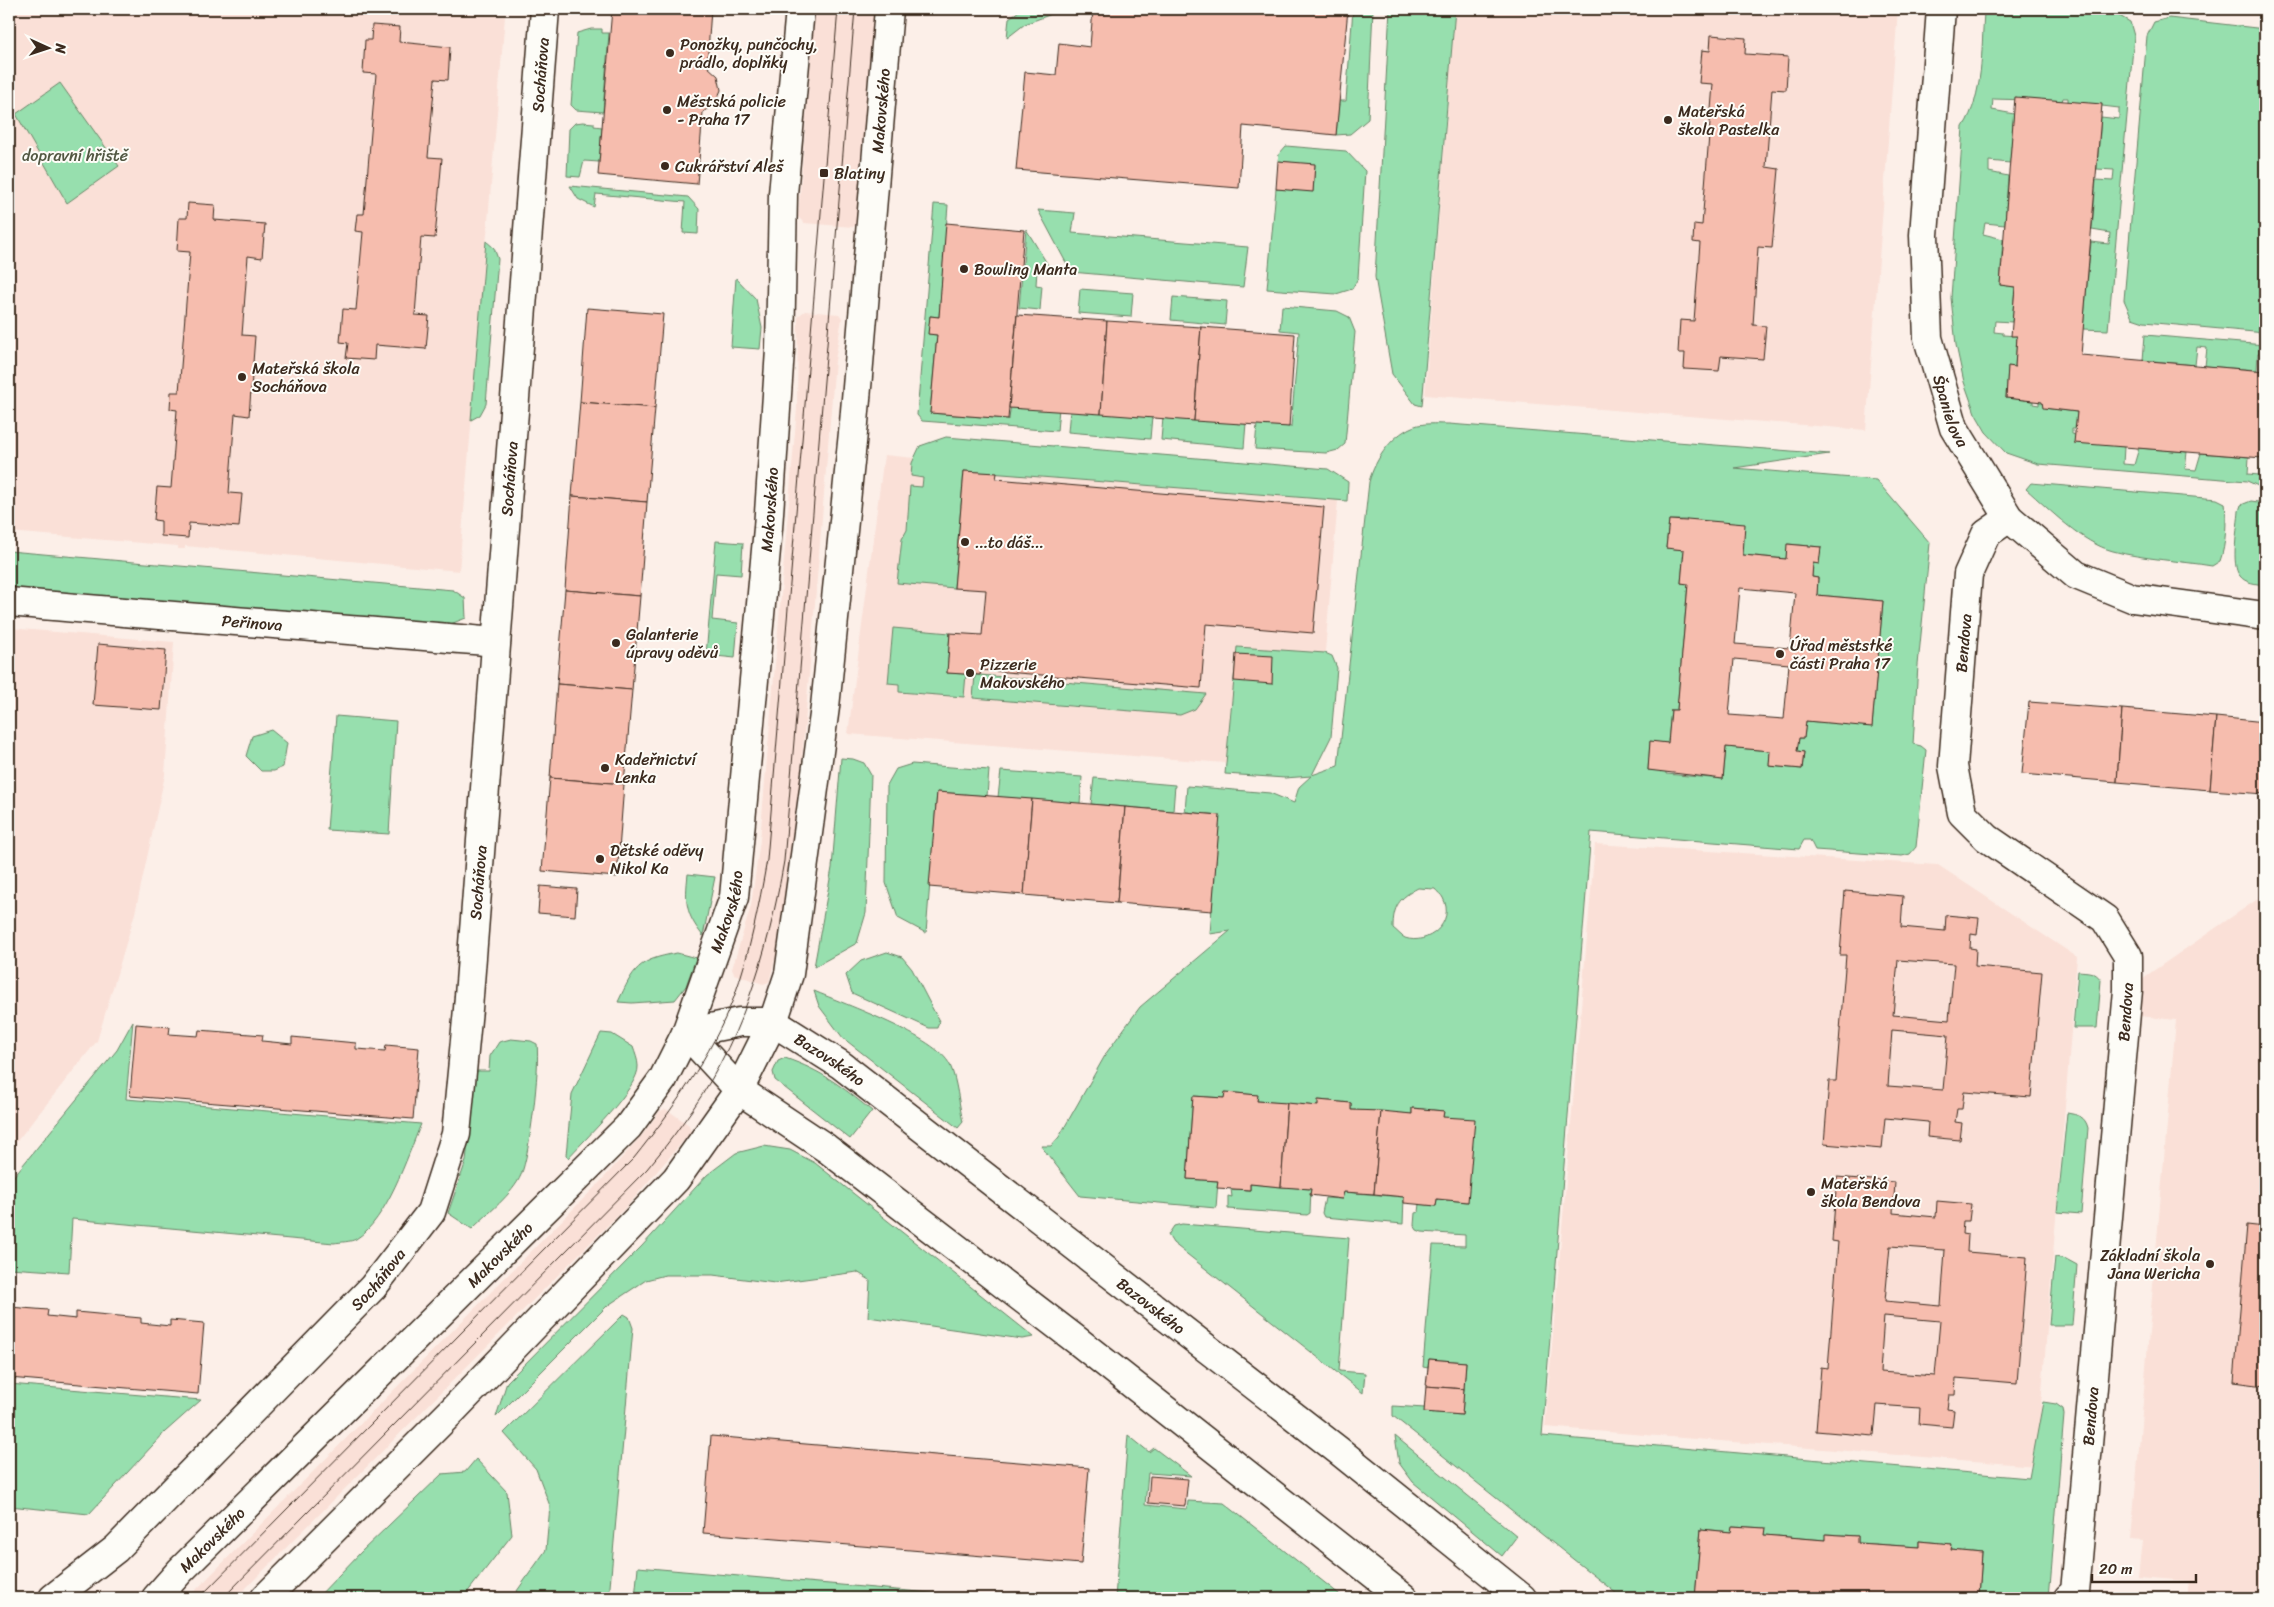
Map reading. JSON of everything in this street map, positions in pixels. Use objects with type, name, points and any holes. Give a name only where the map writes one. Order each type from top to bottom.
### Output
[{"type":"street","name":"Socháňova","points":[[54,1598],[116,1548],[372,1288],[431,1212],[456,1134],[468,1009],[545,9]]},
{"type":"street","name":"Makovského","points":[[156,1598],[180,1571],[388,1367],[628,1127],[662,1079],[686,1034],[734,897],[769,518],[780,350],[783,194],[800,9]]},
{"type":"street","name":"Makovského","points":[[265,1598],[453,1410],[676,1179],[739,1090],[774,1022],[789,974],[825,707],[854,423],[889,9]]},
{"type":"street","name":"Španielova","points":[[1941,9],[1924,235],[1928,338],[1954,428],[2009,518],[2076,575],[2132,598],[2265,616]]},
{"type":"street","name":"Bendova","points":[[2009,518],[1986,534],[1968,574],[1953,766],[1962,813],[1986,838],[2105,919],[2128,956],[2128,990],[2072,1595]]},
{"type":"street","name":"Peřinova","points":[[9,602],[199,620],[334,628],[496,642]]},
{"type":"street","points":[[686,1034],[740,1022],[774,1022]]},
{"type":"street","name":"Bazovského","points":[[774,1022],[841,1065],[865,1083],[1339,1450],[1522,1598]]},
{"type":"street","points":[[686,1034],[739,1090],[826,1148],[1052,1321],[1404,1598]]},
{"type":"shaded area","name":"Mateřská škola Socháňova","points":[[14,9],[394,9],[505,16],[459,571],[185,546],[185,549],[178,549],[178,546],[9,532],[9,77]]},
{"type":"shaded area","points":[[815,9],[876,9],[857,224],[853,227],[804,223],[798,217]]},
{"type":"shaded area","name":"Mateřská škola Pastelka","points":[[1455,9],[1898,9],[1866,430],[1425,395]]},
{"type":"shaded area","points":[[805,311],[839,314],[842,318],[835,361],[794,856],[780,941],[769,982],[763,984],[734,974],[732,969],[751,906],[760,840],[797,408],[798,316]]},
{"type":"shaded area","points":[[884,455],[1338,500],[1318,733],[1238,764],[848,734]]},
{"type":"shaded area","points":[[9,628],[174,642],[165,775],[135,913],[97,1041],[9,1151]]},
{"type":"shaded area","name":"Mateřská škola Bendova","points":[[1595,844],[1938,865],[2077,957],[2036,1466],[1545,1427]]},
{"type":"shaded area","name":"Základní škola Jana Wericha","points":[[2265,894],[2265,1598],[2189,1598],[2189,1581],[2138,1577],[2142,1541],[2131,1540],[2176,1020],[2140,1016],[2143,978]]},
{"type":"shaded area","points":[[666,1109],[689,1125],[691,1132],[629,1204],[236,1598],[188,1598],[601,1181],[643,1134],[660,1111]]},
{"type":"green space","points":[[1022,9],[1087,9],[1057,12],[1025,24],[1007,38],[1009,18]]},
{"type":"green space","points":[[1353,9],[1373,9],[1368,119],[1350,134],[1336,135],[1339,101],[1346,101]]},
{"type":"green space","points":[[1390,9],[1455,9],[1422,406],[1415,404],[1392,374],[1375,277]]},
{"type":"green space","points":[[1986,9],[2071,9],[2116,14],[2130,22],[2134,36],[2108,330],[2083,329],[2091,242],[2109,244],[2110,233],[2092,230],[2096,180],[2113,181],[2114,170],[2097,169],[2101,117],[2119,119],[2119,108],[2068,102],[2068,98],[2063,98],[2062,101],[1993,99],[1992,110],[2014,114],[2010,163],[1989,161],[1989,172],[2008,176],[2005,225],[1985,223],[1983,234],[2003,239],[2000,285],[2015,287],[2012,322],[1995,321],[1994,332],[2017,336],[2015,367],[2008,367],[2006,398],[2033,401],[2033,404],[2039,405],[2039,401],[2044,402],[2044,408],[2077,412],[2075,429],[2072,429],[2072,434],[2124,447],[2123,464],[2134,465],[2139,448],[2187,452],[2185,469],[2196,470],[2201,453],[2249,457],[2248,474],[2259,475],[2260,467],[2262,467],[2265,427],[2265,489],[2247,481],[2038,464],[2006,453],[1986,432],[1975,413],[1964,382],[1956,345],[1951,298],[1963,127],[1975,101],[1978,87],[1982,57],[1984,13]]},
{"type":"green space","points":[[2169,18],[2265,29],[2265,333],[2144,322],[2132,318],[2124,300],[2147,36],[2154,22]]},
{"type":"green space","points":[[591,29],[602,29],[602,33],[609,33],[603,112],[576,110],[571,105],[577,33]]},
{"type":"green space","name":"dopravní hřiště","points":[[60,83],[119,166],[67,203],[16,114]]},
{"type":"green space","points":[[575,123],[594,123],[594,126],[602,127],[599,162],[584,161],[580,177],[567,176],[569,129]]},
{"type":"green space","points":[[1286,146],[1346,151],[1365,171],[1358,278],[1352,289],[1336,294],[1267,289],[1276,189],[1313,191],[1315,165],[1278,161],[1279,154]]},
{"type":"green space","points":[[570,186],[688,197],[699,209],[698,234],[683,233],[685,202],[596,194],[594,207],[578,199]]},
{"type":"green space","points":[[934,204],[948,205],[939,317],[930,316],[929,334],[937,335],[930,413],[1009,419],[1011,404],[1059,408],[1057,431],[922,421],[917,415]]},
{"type":"green space","points":[[1038,210],[1075,213],[1072,233],[1248,247],[1243,287],[1071,272]]},
{"type":"green space","points":[[1026,229],[1051,270],[1037,270],[1036,285],[1042,286],[1040,310],[1019,308]]},
{"type":"green space","points":[[486,241],[494,248],[498,259],[486,404],[480,415],[471,420]]},
{"type":"green space","points":[[736,278],[756,299],[762,328],[760,349],[731,347]]},
{"type":"green space","points":[[1080,289],[1133,293],[1131,317],[1078,313]]},
{"type":"green space","points":[[1173,297],[1227,301],[1225,325],[1171,320]]},
{"type":"green space","points":[[1282,306],[1337,311],[1349,317],[1355,332],[1345,444],[1338,450],[1326,453],[1255,449],[1257,424],[1291,427],[1299,332],[1280,330]]},
{"type":"green space","points":[[2145,335],[2265,345],[2265,353],[2258,353],[2257,370],[2205,366],[2207,348],[2197,347],[2195,365],[2143,360]]},
{"type":"green space","points":[[1070,409],[1152,416],[1150,439],[1068,432]]},
{"type":"green space","points":[[1163,417],[1246,423],[1244,448],[1161,440]]},
{"type":"green space","points":[[1445,424],[1829,454],[1734,468],[1876,480],[1930,543],[1918,665],[1913,744],[1921,746],[1926,750],[1916,847],[1910,854],[1902,856],[1815,850],[1810,840],[1804,840],[1799,849],[1591,832],[1542,1436],[2029,1478],[2043,1402],[2056,1404],[2063,1409],[2064,1415],[2049,1598],[1979,1598],[1982,1553],[1951,1550],[1952,1544],[1919,1541],[1919,1547],[1858,1543],[1858,1536],[1826,1534],[1825,1540],[1764,1535],[1764,1528],[1733,1526],[1731,1532],[1701,1529],[1695,1598],[1622,1598],[1393,1416],[1393,1406],[1425,1408],[1425,1412],[1462,1415],[1466,1362],[1429,1359],[1428,1368],[1423,1367],[1433,1245],[1465,1246],[1465,1235],[1422,1232],[1417,1230],[1414,1225],[1415,1213],[1419,1212],[1420,1204],[1436,1206],[1437,1199],[1468,1202],[1443,1117],[1444,1111],[1412,1108],[1412,1114],[1351,1110],[1351,1103],[1319,1100],[1318,1106],[1257,1101],[1257,1095],[1226,1092],[1224,1098],[1193,1096],[1187,1179],[1218,1181],[1216,1208],[1080,1196],[1041,1146],[1051,1146],[1059,1137],[1107,1052],[1140,1007],[1230,931],[1210,934],[1219,815],[1185,812],[1187,786],[1270,793],[1294,803],[1299,787],[1311,776],[1285,778],[1225,774],[1237,647],[1325,653],[1332,656],[1337,668],[1331,737],[1312,775],[1338,766],[1369,482],[1376,464],[1393,440],[1418,425]],"holes":[[[1669,520],[1687,520],[1743,555],[1786,559],[1788,544],[1821,547],[1819,563],[1813,563],[1812,577],[1818,578],[1817,595],[1883,601],[1872,726],[1806,721],[1804,738],[1799,738],[1797,751],[1804,752],[1802,769],[1769,766],[1770,751],[1726,747],[1723,779],[1666,774],[1666,771],[1648,770],[1650,742],[1668,743],[1671,710],[1677,710],[1688,584],[1681,583],[1684,550],[1666,548]],[[1418,888],[1435,889],[1443,898],[1446,916],[1438,930],[1431,935],[1414,940],[1405,938],[1393,928],[1393,920],[1398,904],[1406,895]]]},
{"type":"green space","points":[[946,437],[1328,469],[1348,482],[1347,501],[964,471],[954,588],[897,583],[902,539],[907,530],[910,486],[922,487],[923,478],[911,476],[912,463],[920,446]]},
{"type":"green space","points":[[2031,483],[2217,499],[2225,503],[2226,510],[2225,540],[2220,561],[2212,566],[2136,556],[2101,547],[2067,525],[2026,489]]},
{"type":"green space","points":[[2251,501],[2265,503],[2265,585],[2251,583],[2242,578],[2237,571],[2235,563],[2239,511],[2241,505]]},
{"type":"green space","points":[[716,541],[743,543],[741,575],[716,573],[712,620],[738,623],[735,658],[706,655]]},
{"type":"green space","points":[[9,551],[453,590],[465,598],[466,618],[440,628],[9,591]]},
{"type":"green space","points":[[893,628],[950,633],[947,673],[966,674],[964,697],[899,692],[899,684],[888,683]]},
{"type":"green space","points":[[975,675],[1206,694],[1195,709],[1180,715],[973,698]]},
{"type":"green space","points":[[336,716],[396,721],[389,834],[327,830]]},
{"type":"green space","points":[[271,730],[287,743],[283,767],[274,771],[261,771],[246,756],[252,736]]},
{"type":"green space","points":[[841,758],[853,759],[864,763],[871,775],[866,913],[857,943],[814,967],[832,868]]},
{"type":"green space","points":[[912,764],[989,770],[987,796],[937,792],[926,933],[898,918],[886,883],[887,785],[896,769]]},
{"type":"green space","points":[[1001,771],[1082,777],[1080,804],[998,797]]},
{"type":"green space","points":[[1094,778],[1175,785],[1173,811],[1091,804]]},
{"type":"green space","points":[[688,874],[715,877],[703,936],[693,921],[688,907]]},
{"type":"green space","points":[[887,952],[902,957],[912,969],[939,1021],[937,1028],[929,1028],[852,993],[846,975],[861,961]]},
{"type":"green space","points":[[677,953],[696,958],[686,986],[675,1000],[618,1002],[628,981],[638,967],[653,959]]},
{"type":"green space","points":[[2078,971],[2094,973],[2101,980],[2097,1028],[2073,1028]]},
{"type":"green space","points":[[814,991],[889,1022],[928,1043],[942,1054],[950,1065],[956,1085],[963,1122],[958,1128],[843,1038],[819,1006]]},
{"type":"green space","points":[[133,1021],[126,1099],[421,1124],[395,1187],[377,1218],[367,1230],[354,1240],[334,1243],[72,1219],[69,1272],[9,1268],[9,1182],[117,1050]]},
{"type":"green space","points":[[601,1033],[612,1034],[633,1047],[638,1064],[636,1075],[621,1100],[568,1158],[566,1155],[572,1094]]},
{"type":"green space","points":[[511,1039],[531,1041],[537,1044],[536,1090],[528,1149],[521,1175],[517,1182],[506,1196],[472,1229],[448,1213],[466,1161],[476,1071],[489,1071],[490,1056],[499,1042]]},
{"type":"green space","points":[[785,1058],[810,1068],[831,1080],[872,1111],[850,1139],[775,1080],[773,1072],[778,1061]]},
{"type":"green space","points":[[2067,1113],[2080,1117],[2085,1121],[2088,1128],[2081,1214],[2057,1212]]},
{"type":"green space","points":[[764,1146],[790,1150],[815,1163],[1034,1337],[1022,1339],[868,1317],[870,1280],[857,1272],[775,1283],[713,1275],[665,1275],[646,1280],[607,1306],[496,1417],[507,1382],[642,1246],[707,1175],[736,1153]]},
{"type":"green space","points":[[1250,1184],[1311,1189],[1310,1213],[1307,1215],[1228,1209],[1228,1196],[1232,1197],[1231,1189],[1250,1190]]},
{"type":"green space","points":[[1344,1192],[1404,1197],[1403,1224],[1324,1217],[1322,1213],[1325,1198],[1342,1199]]},
{"type":"green space","points":[[1182,1224],[1349,1238],[1339,1371],[1365,1373],[1363,1393],[1173,1243],[1168,1235],[1174,1226]]},
{"type":"green space","points":[[2055,1257],[2066,1259],[2077,1265],[2072,1325],[2049,1325]]},
{"type":"green space","points":[[624,1314],[629,1317],[633,1328],[609,1598],[512,1598],[546,1550],[550,1506],[536,1469],[504,1433]]},
{"type":"green space","points":[[9,1384],[201,1400],[165,1432],[89,1514],[9,1506]]},
{"type":"green space","points":[[1128,1435],[1149,1452],[1154,1448],[1191,1476],[1148,1473],[1145,1505],[1187,1509],[1188,1501],[1224,1503],[1344,1598],[1115,1598]]},
{"type":"green space","points":[[1395,1436],[1517,1536],[1502,1556],[1413,1482],[1399,1463]]},
{"type":"green space","points":[[476,1459],[507,1492],[512,1535],[463,1598],[317,1598],[361,1552],[442,1474],[465,1472]]},
{"type":"green space","points":[[638,1567],[987,1598],[635,1598]]},
{"type":"building","points":[[612,9],[711,9],[707,66],[718,76],[721,90],[715,104],[703,112],[697,184],[598,175]]},
{"type":"building","points":[[1093,9],[1348,9],[1336,135],[1243,126],[1239,188],[1016,170],[1025,72],[1056,75],[1059,43],[1090,47]]},
{"type":"building","points":[[372,25],[400,27],[399,42],[450,47],[448,80],[435,79],[428,157],[442,158],[435,238],[421,237],[415,315],[429,316],[426,349],[375,345],[374,360],[346,358],[348,343],[340,342],[343,309],[356,310],[363,232],[355,231],[357,214],[364,214],[376,74],[363,73],[365,40],[371,40]]},
{"type":"building","points":[[1711,35],[1746,38],[1745,54],[1788,57],[1786,90],[1772,89],[1766,167],[1779,169],[1772,248],[1758,247],[1753,325],[1766,326],[1763,359],[1721,356],[1719,371],[1684,369],[1685,353],[1678,353],[1680,320],[1694,321],[1700,243],[1693,242],[1694,224],[1702,225],[1713,84],[1699,83],[1702,50],[1710,51]]},
{"type":"building","points":[[2015,97],[2102,104],[2081,355],[2265,371],[2263,458],[2074,443],[2077,412],[2043,408],[2042,402],[2006,398],[2008,366],[2015,367],[2017,336],[2011,336],[2015,287],[2000,285]]},
{"type":"building","points":[[1278,161],[1315,164],[1313,192],[1276,189]]},
{"type":"building","points":[[188,203],[215,205],[214,220],[265,224],[262,258],[248,256],[242,335],[255,336],[249,416],[235,414],[229,493],[242,494],[239,527],[189,523],[188,538],[161,536],[161,521],[154,520],[157,487],[171,488],[177,410],[170,409],[171,392],[179,392],[190,252],[177,251],[179,218],[187,218]]},
{"type":"building","points":[[946,223],[1024,230],[1008,419],[930,413],[937,335],[928,334],[930,316],[939,317]]},
{"type":"building","points":[[587,308],[663,314],[655,408],[580,402]]},
{"type":"building","points":[[1017,315],[1107,321],[1101,414],[1009,408]]},
{"type":"building","points":[[1107,321],[1201,327],[1194,421],[1101,414]]},
{"type":"building","points":[[1201,327],[1295,334],[1289,427],[1194,421]]},
{"type":"building","points":[[580,402],[655,408],[647,502],[572,496]]},
{"type":"building","points":[[964,471],[997,473],[996,479],[1324,507],[1313,633],[1206,624],[1201,688],[981,670],[980,675],[947,673],[950,633],[982,635],[986,590],[954,588]]},
{"type":"building","points":[[572,496],[647,502],[640,596],[565,590]]},
{"type":"building","name":"Úřad měststké části Praha 17","points":[[1687,519],[1745,524],[1743,555],[1786,559],[1787,544],[1821,547],[1819,564],[1813,563],[1812,577],[1818,578],[1817,595],[1883,601],[1872,727],[1806,721],[1804,738],[1799,738],[1797,751],[1804,752],[1802,769],[1769,766],[1770,751],[1726,747],[1723,779],[1648,770],[1650,741],[1668,743],[1671,710],[1677,710],[1688,584],[1681,583],[1684,550],[1666,548],[1669,520],[1687,521]],"holes":[[[1740,588],[1795,593],[1790,648],[1735,644]],[[1734,659],[1789,664],[1784,719],[1729,715]]]},
{"type":"building","points":[[565,590],[640,596],[632,690],[557,684]]},
{"type":"building","points":[[98,644],[166,650],[161,710],[93,705]]},
{"type":"building","points":[[1236,654],[1273,656],[1272,684],[1234,681]]},
{"type":"building","points":[[557,684],[632,690],[624,784],[550,778]]},
{"type":"building","points":[[2029,702],[2122,709],[2117,782],[2022,774]]},
{"type":"building","points":[[2122,709],[2216,717],[2210,790],[2117,782]]},
{"type":"building","points":[[2216,717],[2265,722],[2265,794],[2210,790]]},
{"type":"building","points":[[550,778],[624,784],[617,877],[542,871]]},
{"type":"building","points":[[937,792],[1032,799],[1024,895],[929,887]]},
{"type":"building","points":[[1032,799],[1125,807],[1117,903],[1024,895]]},
{"type":"building","points":[[1125,807],[1220,815],[1212,911],[1117,903]]},
{"type":"building","points":[[540,886],[577,889],[575,916],[538,913]]},
{"type":"building","points":[[1845,891],[1903,896],[1901,927],[1945,931],[1946,915],[1979,918],[1977,935],[1971,934],[1970,948],[1976,949],[1975,966],[2042,972],[2031,1097],[1964,1092],[1962,1109],[1957,1109],[1955,1122],[1962,1123],[1960,1140],[1927,1137],[1928,1122],[1885,1118],[1882,1149],[1824,1144],[1829,1081],[1836,1081],[1846,955],[1840,955]],"holes":[[[1898,960],[1954,964],[1949,1020],[1893,1015]],[[1892,1030],[1948,1035],[1943,1090],[1888,1086]]]},
{"type":"building","points":[[136,1024],[170,1027],[169,1034],[198,1036],[199,1030],[263,1035],[262,1041],[292,1044],[292,1037],[356,1043],[356,1049],[385,1051],[386,1045],[419,1048],[413,1119],[130,1096]]},
{"type":"building","points":[[1225,1092],[1258,1095],[1257,1101],[1287,1103],[1281,1187],[1250,1184],[1250,1190],[1217,1188],[1218,1181],[1187,1179],[1193,1096],[1224,1098]]},
{"type":"building","points":[[1318,1100],[1351,1103],[1351,1110],[1381,1111],[1374,1194],[1344,1192],[1342,1199],[1310,1195],[1311,1189],[1281,1187],[1287,1103],[1318,1106]]},
{"type":"building","points":[[1412,1108],[1444,1111],[1443,1117],[1475,1119],[1468,1202],[1437,1199],[1436,1206],[1404,1203],[1404,1197],[1374,1194],[1381,1111],[1412,1114]]},
{"type":"building","points":[[1837,1177],[1895,1182],[1893,1213],[1936,1217],[1937,1201],[1971,1204],[1969,1221],[1963,1221],[1962,1234],[1968,1235],[1967,1252],[2027,1257],[2017,1383],[1956,1378],[1955,1395],[1949,1395],[1947,1409],[1954,1410],[1952,1427],[1919,1424],[1920,1408],[1877,1405],[1874,1436],[1816,1431],[1821,1367],[1828,1368],[1838,1242],[1832,1241]],"holes":[[[1890,1246],[1945,1250],[1941,1306],[1885,1301]],[[1884,1316],[1940,1321],[1935,1376],[1880,1372]]]},
{"type":"building","points":[[2247,1225],[2265,1227],[2265,1386],[2234,1382]]},
{"type":"building","points":[[9,1307],[48,1310],[47,1316],[76,1319],[76,1312],[141,1318],[141,1323],[170,1326],[170,1320],[204,1323],[198,1394],[9,1378]]},
{"type":"building","points":[[1429,1359],[1466,1362],[1464,1389],[1426,1386]]},
{"type":"building","points":[[1426,1386],[1464,1389],[1462,1415],[1424,1412]]},
{"type":"building","points":[[711,1436],[1089,1468],[1081,1564],[703,1533]]},
{"type":"building","points":[[1150,1476],[1188,1479],[1185,1506],[1148,1503]]},
{"type":"building","points":[[1732,1526],[1765,1528],[1764,1535],[1825,1540],[1825,1534],[1858,1536],[1858,1543],[1919,1547],[1919,1541],[1952,1544],[1951,1550],[1982,1553],[1979,1598],[1695,1598],[1701,1529],[1731,1532]]},
{"type":"tram line","points":[[199,1598],[634,1158],[663,1120],[703,1061],[734,997],[749,946],[767,860],[838,9]]},
{"type":"tram line","points":[[223,1598],[647,1169],[674,1136],[702,1094],[720,1064],[749,999],[769,930],[784,861],[855,9]]},
{"type":"place","name":"Ponožky, punčochy, prádlo, doplňky","points":[[670,53]]},
{"type":"place","name":"Městská policie - Praha 17","points":[[667,110]]},
{"type":"place","name":"Mateřská škola Pastelka","points":[[1668,120]]},
{"type":"place","name":"Cukrářství Aleš","points":[[665,166]]},
{"type":"place","name":"Blatiny","points":[[824,173]]},
{"type":"place","name":"Bowling Manta","points":[[964,269]]},
{"type":"place","name":"Mateřská škola Socháňova","points":[[242,377]]},
{"type":"place","name":"…to dáš…","points":[[965,542]]},
{"type":"place","name":"Galanterie úpravy oděvů","points":[[616,643]]},
{"type":"place","name":"Úřad měststké části Praha 17","points":[[1780,654]]},
{"type":"place","name":"Pizzerie Makovského","points":[[970,673]]},
{"type":"place","name":"Kadeřnictví Lenka","points":[[605,768]]},
{"type":"place","name":"Dětské oděvy Nikol Ka","points":[[600,859]]},
{"type":"place","name":"Mateřská škola Bendova","points":[[1811,1192]]},
{"type":"place","name":"Základní škola Jana Wericha","points":[[2210,1264]]}]
